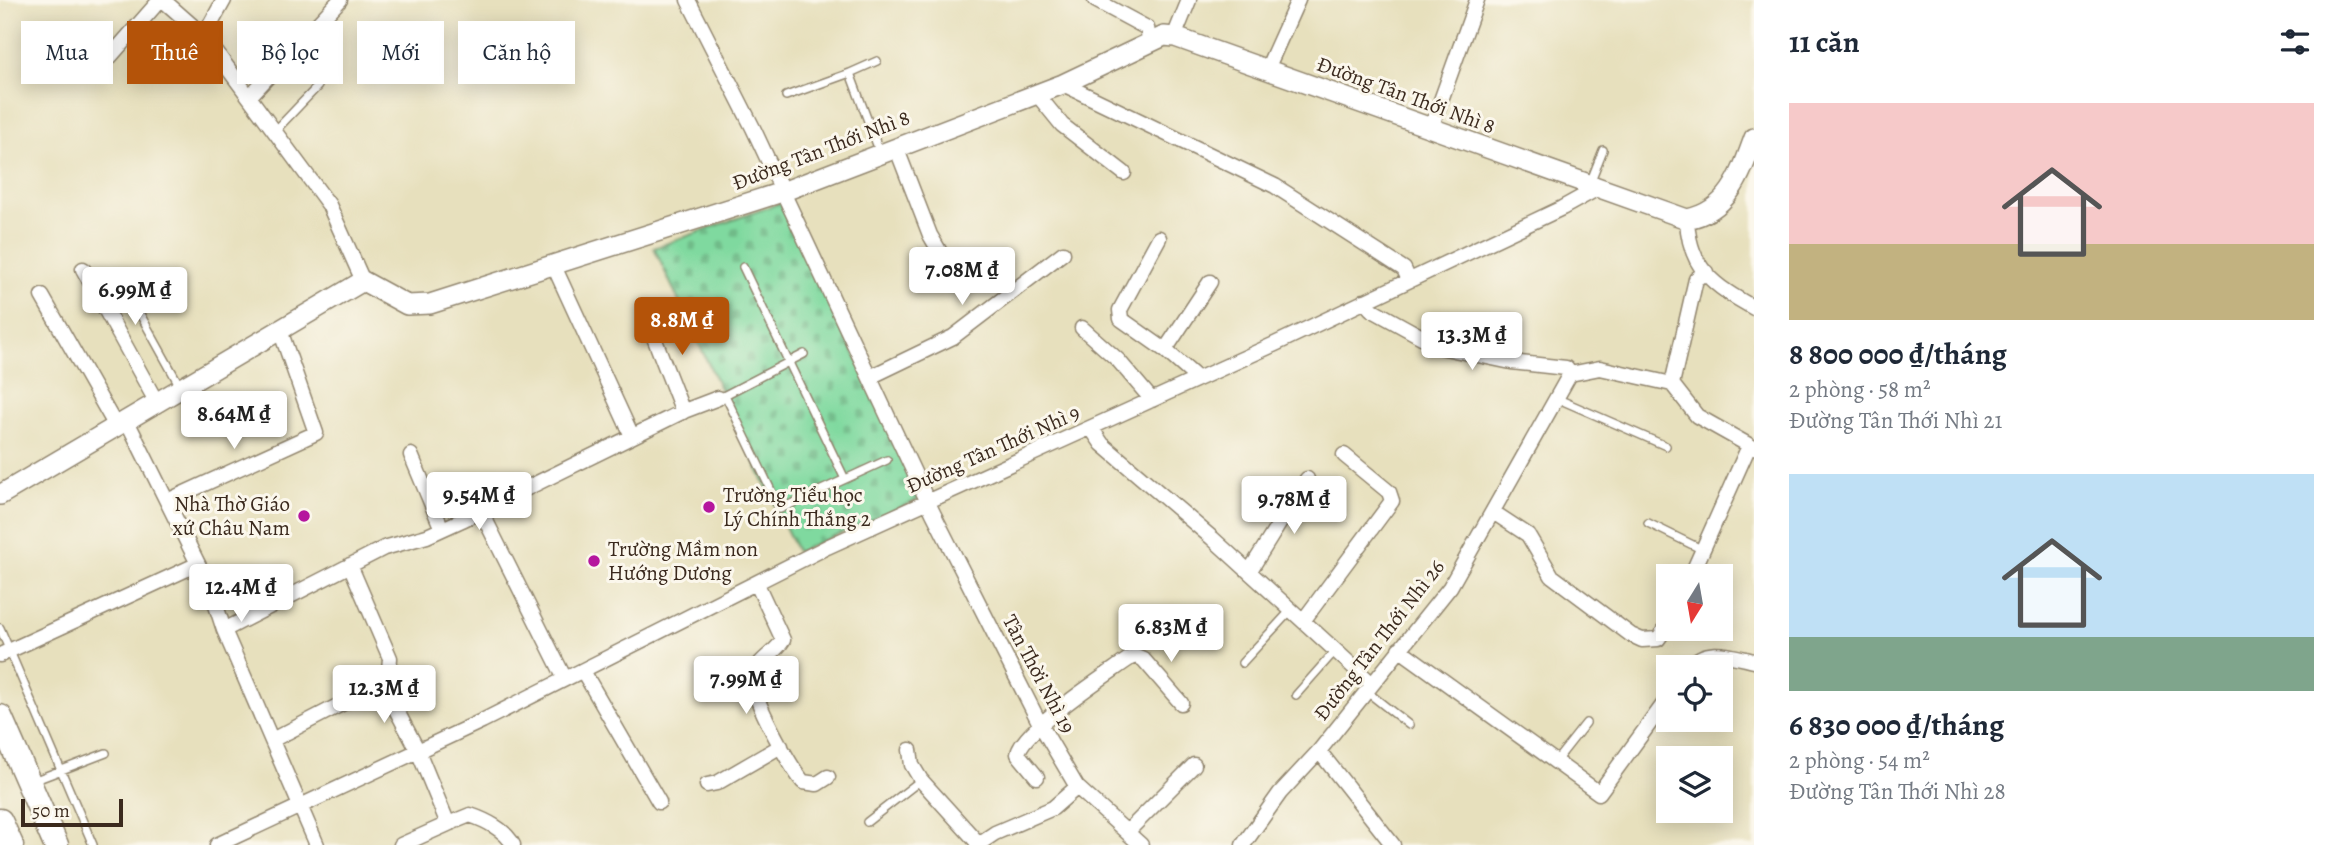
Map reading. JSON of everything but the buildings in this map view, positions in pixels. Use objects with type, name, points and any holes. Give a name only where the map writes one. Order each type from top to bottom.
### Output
[{"type":"highway","points":[[0,717],[56,845]]},
{"type":"highway","points":[[0,756],[39,845]]},
{"type":"highway","points":[[0,821],[11,845]]},
{"type":"street","points":[[113,54],[161,0],[186,21]]},
{"type":"street","points":[[212,21],[224,0]]},
{"type":"street","points":[[250,96],[340,0]]},
{"type":"street","name":"Tân Thời Nhì 19","points":[[688,0],[754,128],[929,502],[1040,724],[1077,787],[1141,845]]},
{"type":"street","points":[[1096,0],[1147,28],[1150,43]]},
{"type":"street","points":[[1174,37],[1189,0]]},
{"type":"street","points":[[1267,69],[1298,0]]},
{"type":"street","points":[[1431,128],[1477,0]]},
{"type":"street","name":"Đường Tân Thới Nhì 8","points":[[363,281],[412,306],[553,264],[782,192],[1063,84],[1164,36],[1267,69],[1687,219]]},
{"type":"street","points":[[0,495],[363,281],[329,205],[223,61]]},
{"type":"street","points":[[1063,84],[1275,186],[1404,269],[1409,280]]},
{"type":"street","points":[[1036,93],[1062,125],[1125,173]]},
{"type":"street","points":[[1754,140],[1734,189],[1708,212],[1687,219],[1688,244],[1715,286],[1754,308]]},
{"type":"street","points":[[888,150],[944,259]]},
{"type":"street","name":"Đường Tân Thới Nhì 9","points":[[217,845],[583,671],[827,547],[1409,280],[1595,185]]},
{"type":"street","points":[[1159,238],[1120,310],[1125,324],[1165,350],[1198,379]]},
{"type":"street","points":[[870,377],[953,337],[1063,253]]},
{"type":"street","points":[[553,264],[632,436]]},
{"type":"street","points":[[83,269],[158,403]]},
{"type":"street","points":[[1672,384],[1696,279],[1706,272]]},
{"type":"street","points":[[1165,350],[1210,282]]},
{"type":"street","points":[[42,296],[167,501],[211,590],[224,630],[317,845]]},
{"type":"street","points":[[1364,301],[1371,309],[1440,347],[1511,362],[1566,368],[1570,374],[1600,368],[1672,384],[1697,416],[1751,447],[1697,564]]},
{"type":"street","points":[[646,317],[683,412]]},
{"type":"street","points":[[1082,328],[1111,353],[1152,400]]},
{"type":"street","points":[[167,501],[316,433],[280,330]]},
{"type":"street","name":"Đường Tân Thới Nhì 26","points":[[1243,845],[1280,793],[1319,751],[1450,587],[1570,374]]},
{"type":"street","points":[[224,630],[384,548],[442,529],[632,436],[721,397]]},
{"type":"street","points":[[1091,428],[1102,444],[1291,610],[1335,651],[1368,687]]},
{"type":"street","points":[[411,455],[442,529]]},
{"type":"street","points":[[1303,621],[1392,501],[1389,492],[1344,455]]},
{"type":"street","points":[[1249,572],[1307,479]]},
{"type":"street","points":[[481,511],[565,679]]},
{"type":"street","points":[[1493,512],[1528,535],[1552,576],[1631,635],[1656,640]]},
{"type":"street","points":[[5,653],[198,564]]},
{"type":"street","points":[[272,740],[382,683],[389,670],[390,658],[350,565]]},
{"type":"street","points":[[757,584],[783,640],[758,665],[752,680],[766,719],[803,782],[817,784],[828,777]]},
{"type":"street","points":[[1399,649],[1600,793],[1656,715]]},
{"type":"street","points":[[1037,778],[1018,750],[1040,724],[1136,656],[1143,659],[1181,703]]},
{"type":"street","points":[[1733,656],[1754,661]]},
{"type":"street","points":[[583,671],[659,802]]},
{"type":"street","points":[[382,683],[418,751],[448,824]]},
{"type":"street","points":[[707,785],[717,783],[781,746]]},
{"type":"street","points":[[909,750],[912,765],[921,780],[978,844],[1053,808],[1077,787]]},
{"type":"street","points":[[1319,751],[1393,845]]},
{"type":"street","points":[[1127,832],[1194,765]]},
{"type":"street","points":[[401,845],[470,815],[486,821],[510,838],[513,845]]},
{"type":"lane","points":[[786,96],[877,61]]},
{"type":"lane","points":[[850,73],[888,150]]},
{"type":"lane","points":[[275,131],[318,86]]},
{"type":"lane","points":[[1595,185],[1603,150]]},
{"type":"lane","points":[[743,267],[844,477]]},
{"type":"lane","points":[[125,287],[181,388]]},
{"type":"lane","points":[[804,354],[721,397],[777,508],[785,508],[844,477],[887,460]]},
{"type":"lane","points":[[1556,398],[1666,446]]},
{"type":"lane","points":[[1648,523],[1704,550]]},
{"type":"lane","points":[[1242,663],[1291,610]]},
{"type":"lane","points":[[0,628],[5,653],[63,769],[93,845]]},
{"type":"lane","points":[[1296,695],[1335,651]]},
{"type":"lane","points":[[1368,687],[1409,725]]},
{"type":"lane","points":[[1556,761],[1586,723]]},
{"type":"lane","points":[[29,782],[106,753]]},
{"type":"lane","points":[[867,821],[921,780]]},
{"type":"green space","points":[[780,203],[925,497],[797,552],[654,248]]},
{"type":"place","name":"Trường Tiểu học Lý Chính Thắng 2","points":[[709,507]]},
{"type":"place","name":"Nhà Thờ Giáo xứ Châu Nam","points":[[304,516]]},
{"type":"place","name":"Trường Mầm non Hướng Dương","points":[[594,561]]}]
